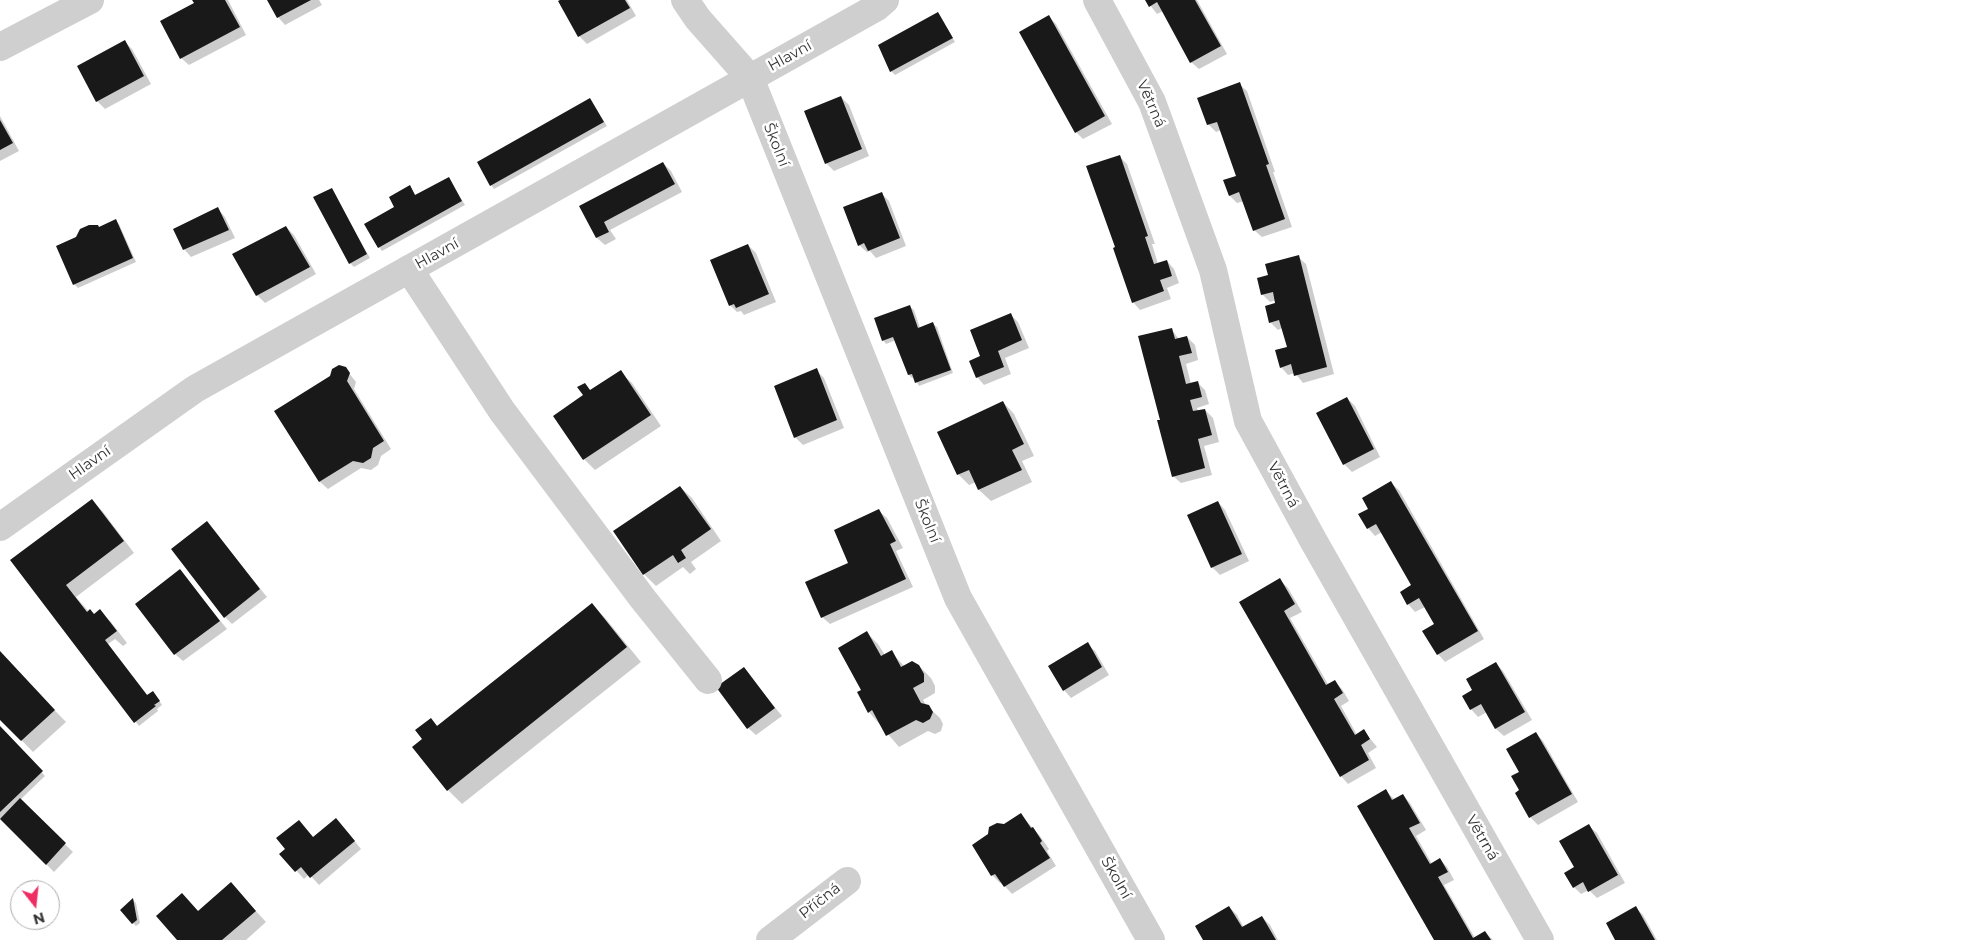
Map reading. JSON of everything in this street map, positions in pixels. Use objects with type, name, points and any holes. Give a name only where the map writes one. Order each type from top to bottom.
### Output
[{"type":"street","points":[[0,47],[90,0]]},
{"type":"street","name":"Školní","points":[[685,0],[698,19],[750,78],[958,598],[1152,940]]},
{"type":"street","name":"Hlavní","points":[[0,527],[196,388],[877,7],[885,0]]},
{"type":"street","name":"Větrná","points":[[1097,0],[1152,102],[1213,270],[1248,421],[1312,540],[1540,940]]},
{"type":"street","points":[[409,269],[502,411],[643,599],[708,680]]},
{"type":"street","name":"Příčná","points":[[770,940],[847,880]]},
{"type":"building","points":[[192,0],[225,0],[240,27],[180,59],[160,21],[194,3]]},
{"type":"building","points":[[267,0],[311,0],[277,18]]},
{"type":"building","points":[[625,0],[630,8],[578,37],[558,1]]},
{"type":"building","points":[[1145,0],[1195,0],[1221,46],[1190,63],[1157,2],[1149,7]]},
{"type":"building","points":[[938,12],[953,38],[890,72],[878,45]]},
{"type":"building","points":[[1049,15],[1105,116],[1075,133],[1019,32]]},
{"type":"building","points":[[125,40],[144,76],[96,102],[77,66]]},
{"type":"building","points":[[1240,82],[1269,164],[1266,165],[1285,219],[1253,231],[1239,192],[1229,196],[1223,180],[1236,176],[1217,122],[1207,125],[1197,98]]},
{"type":"building","points":[[841,96],[862,149],[825,164],[804,111]]},
{"type":"building","points":[[590,98],[604,122],[490,186],[477,162]]},
{"type":"building","points":[[0,120],[13,143],[0,150]]},
{"type":"building","points":[[1120,155],[1148,236],[1145,237],[1154,264],[1167,260],[1172,276],[1160,280],[1164,291],[1132,303],[1113,248],[1115,247],[1086,166]]},
{"type":"building","points":[[663,162],[675,184],[604,222],[609,232],[596,238],[579,206]]},
{"type":"building","points":[[449,177],[462,201],[378,248],[364,224],[394,207],[389,197],[410,185],[415,195]]},
{"type":"building","points":[[332,188],[367,254],[349,264],[313,197]]},
{"type":"building","points":[[882,192],[900,238],[868,251],[864,243],[858,246],[843,207]]},
{"type":"building","points":[[218,207],[229,230],[183,250],[173,229]]},
{"type":"building","points":[[116,219],[133,258],[73,285],[56,246],[76,237],[80,229],[89,225],[98,225],[99,227]]},
{"type":"building","points":[[286,226],[310,267],[256,296],[232,254]]},
{"type":"building","points":[[748,244],[769,294],[736,308],[734,304],[729,306],[710,260]]},
{"type":"building","points":[[1299,255],[1327,367],[1294,376],[1291,364],[1280,368],[1275,350],[1287,347],[1279,320],[1269,323],[1265,306],[1275,303],[1273,292],[1261,295],[1257,278],[1268,275],[1265,264]]},
{"type":"building","points":[[910,305],[918,328],[933,322],[951,370],[915,383],[912,374],[908,375],[893,337],[882,341],[874,318]]},
{"type":"building","points":[[1011,313],[1022,340],[998,351],[1004,367],[976,378],[969,361],[980,356],[970,330]]},
{"type":"building","points":[[1172,328],[1175,339],[1187,336],[1192,353],[1179,356],[1186,384],[1198,381],[1202,397],[1190,400],[1193,411],[1205,409],[1212,435],[1198,439],[1205,468],[1172,477],[1157,420],[1160,420],[1138,336]]},
{"type":"building","points":[[339,365],[346,367],[350,373],[347,381],[384,441],[373,448],[371,458],[363,463],[353,461],[319,482],[274,411],[330,376],[332,369]]},
{"type":"building","points":[[817,368],[837,420],[794,438],[774,386]]},
{"type":"building","points":[[621,370],[651,415],[583,460],[553,416],[583,395],[577,387],[585,383],[590,390]]},
{"type":"building","points":[[1347,397],[1374,449],[1343,465],[1316,413]]},
{"type":"building","points":[[1003,401],[1024,444],[1012,450],[1022,470],[978,490],[969,470],[957,475],[937,432]]},
{"type":"building","points":[[1391,481],[1478,631],[1437,655],[1422,631],[1434,624],[1419,598],[1407,605],[1400,592],[1411,585],[1376,524],[1367,529],[1358,514],[1368,509],[1362,498]]},
{"type":"building","points":[[680,486],[711,529],[681,550],[686,558],[678,563],[673,555],[643,575],[613,531]]},
{"type":"building","points":[[92,499],[124,541],[66,585],[87,612],[90,609],[94,614],[100,609],[117,631],[105,640],[147,695],[153,691],[160,701],[134,723],[10,560]]},
{"type":"building","points":[[1218,501],[1242,554],[1211,568],[1187,515]]},
{"type":"building","points":[[879,509],[896,541],[890,544],[906,579],[821,618],[805,582],[848,563],[834,530]]},
{"type":"building","points":[[207,521],[260,589],[224,618],[171,549]]},
{"type":"building","points":[[180,569],[220,621],[174,655],[135,604]]},
{"type":"building","points":[[1280,578],[1295,604],[1284,611],[1326,685],[1335,680],[1343,693],[1334,699],[1355,735],[1364,729],[1370,739],[1361,745],[1369,760],[1340,777],[1239,602]]},
{"type":"building","points":[[592,603],[627,647],[447,791],[412,747],[422,739],[415,730],[431,718],[437,726]]},
{"type":"building","points":[[867,631],[881,656],[892,650],[901,667],[912,661],[919,665],[924,674],[924,682],[913,688],[921,703],[929,705],[933,712],[930,719],[923,723],[916,720],[886,736],[872,710],[868,713],[857,692],[861,690],[838,648]]},
{"type":"building","points":[[1088,642],[1102,667],[1063,691],[1048,666]]},
{"type":"building","points":[[0,651],[55,710],[21,741],[0,720]]},
{"type":"building","points":[[1496,662],[1525,712],[1495,729],[1481,704],[1470,710],[1462,696],[1472,690],[1466,679]]},
{"type":"building","points":[[744,667],[775,708],[747,729],[716,687]]},
{"type":"building","points":[[0,726],[43,771],[0,812]]},
{"type":"building","points":[[1536,732],[1572,794],[1529,818],[1515,793],[1519,790],[1511,776],[1519,772],[1506,749]]},
{"type":"building","points":[[1386,789],[1392,800],[1403,794],[1420,823],[1409,828],[1430,864],[1440,858],[1448,872],[1438,877],[1473,938],[1485,931],[1491,940],[1434,940],[1357,806]]},
{"type":"building","points":[[20,798],[66,843],[46,865],[0,819]]},
{"type":"building","points":[[1021,813],[1031,828],[1033,827],[1042,841],[1040,843],[1050,858],[1004,887],[995,874],[991,876],[972,845],[988,834],[989,827],[997,823],[1004,824]]},
{"type":"building","points":[[336,818],[355,841],[310,878],[301,867],[295,872],[279,854],[285,849],[276,838],[299,820],[313,837]]},
{"type":"building","points":[[1589,824],[1618,875],[1588,892],[1583,882],[1573,888],[1564,873],[1574,867],[1559,841]]},
{"type":"building","points":[[231,882],[256,911],[222,940],[177,940],[156,916],[182,893],[198,911]]},
{"type":"building","points":[[133,898],[137,920],[132,924],[120,910]]},
{"type":"building","points":[[1229,906],[1242,927],[1262,916],[1276,940],[1203,940],[1195,926]]},
{"type":"building","points":[[1636,906],[1655,940],[1615,940],[1606,923]]}]
